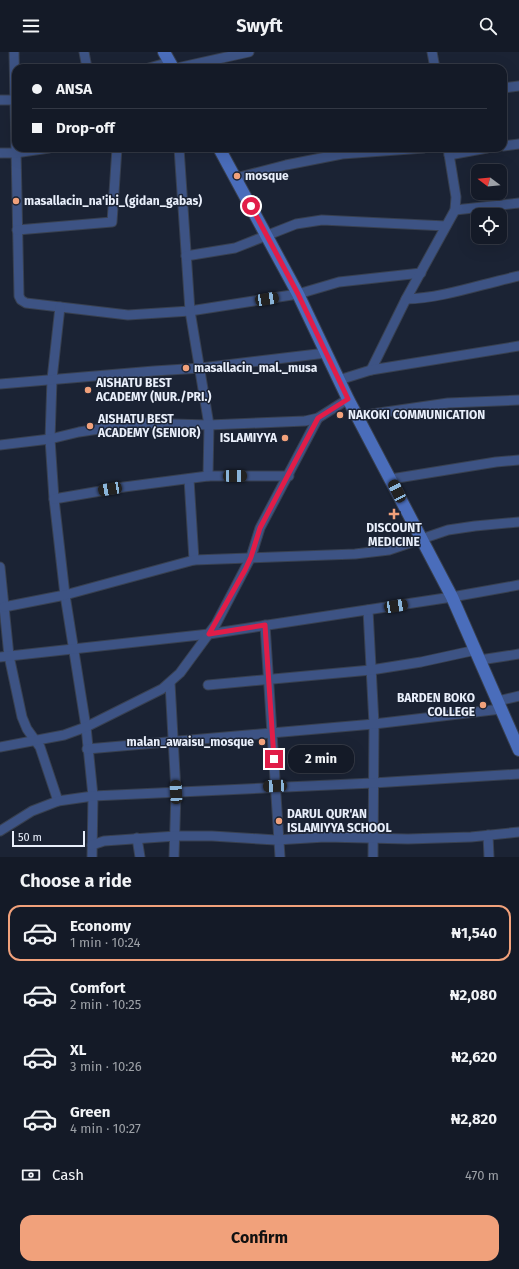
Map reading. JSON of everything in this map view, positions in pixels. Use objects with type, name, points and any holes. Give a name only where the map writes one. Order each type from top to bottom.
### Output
[{"type":"street","points":[[14,52],[14,64]]},
{"type":"street","points":[[84,52],[86,64]]},
{"type":"street","points":[[171,62],[249,52]]},
{"type":"street","points":[[432,52],[435,64]]},
{"type":"street","points":[[507,88],[519,86]]},
{"type":"street","points":[[0,100],[12,100]]},
{"type":"street","points":[[507,146],[519,144]]},
{"type":"street","points":[[0,153],[22,152]]},
{"type":"street","points":[[17,230],[112,222],[116,152]]},
{"type":"street","points":[[179,152],[190,311],[201,368],[209,425],[208,476]]},
{"type":"street","points":[[221,152],[298,294],[348,399],[452,597],[519,750]]},
{"type":"street","points":[[236,178],[286,165],[342,154],[369,152]]},
{"type":"street","points":[[371,370],[406,299],[455,210],[456,196],[448,152]]},
{"type":"street","points":[[15,153],[19,296],[21,300],[26,303],[128,315],[190,311],[298,294],[339,282],[421,273]]},
{"type":"street","points":[[455,210],[519,203]]},
{"type":"street","points":[[186,256],[235,248],[266,234],[296,224],[322,220],[446,226]]},
{"type":"street","points":[[406,299],[456,291],[519,276]]},
{"type":"street","points":[[60,307],[52,379],[50,439],[54,499],[65,595],[86,727],[87,749],[93,796],[92,857]]},
{"type":"street","points":[[339,380],[371,370],[519,346]]},
{"type":"street","points":[[0,384],[201,368],[326,352]]},
{"type":"street","points":[[0,445],[50,439],[79,432],[139,423],[209,425],[294,423],[318,418],[348,399]]},
{"type":"street","points":[[358,416],[448,403],[519,400]]},
{"type":"street","points":[[0,747],[64,735],[86,727],[162,689],[170,683],[192,659],[216,624],[251,557],[260,528],[289,476],[318,418]]},
{"type":"street","points":[[391,479],[496,462],[519,460]]},
{"type":"street","points":[[54,499],[124,487],[208,476],[289,476]]},
{"type":"street","points":[[189,479],[194,560]]},
{"type":"street","points":[[4,607],[65,595],[194,560],[355,554],[390,550],[448,530],[519,522]]},
{"type":"street","points":[[0,567],[1,595],[4,607],[4,657],[22,717],[40,747],[58,801]]},
{"type":"street","points":[[4,657],[209,634],[452,597],[519,585]]},
{"type":"street","points":[[368,610],[374,724],[373,857]]},
{"type":"street","points":[[265,625],[280,857]]},
{"type":"street","points":[[208,685],[371,670],[478,655],[519,654]]},
{"type":"street","points":[[170,683],[176,792],[176,836],[174,857]]},
{"type":"street","points":[[87,749],[174,740],[374,724],[500,705],[519,696]]},
{"type":"street","points":[[0,831],[32,811],[58,801],[93,796],[275,786],[373,783],[519,774]]},
{"type":"street","points":[[92,845],[104,841],[176,836],[212,836],[278,840],[325,837],[408,839],[519,832]]},
{"type":"street","points":[[488,835],[489,857]]},
{"type":"street","points":[[137,838],[140,857]]},
{"type":"place","name":"mosque","points":[[237,176]]},
{"type":"place","name":"masallacin_na'ibi_(gidan_gabas)","points":[[16,201]]},
{"type":"place","name":"masallacin_mal._musa","points":[[186,368]]},
{"type":"place","name":"AISHATU BEST ACADEMY (NUR./PRI.)","points":[[88,390]]},
{"type":"place","name":"NAKOKI COMMUNICATION","points":[[340,415]]},
{"type":"place","name":"AISHATU BEST ACADEMY (SENIOR)","points":[[90,426]]},
{"type":"place","name":"ISLAMIYYA","points":[[285,438]]},
{"type":"place","name":"DISCOUNT MEDICINE","points":[[394,514]]},
{"type":"place","name":"BARDEN BOKO COLLEGE","points":[[483,705]]},
{"type":"place","name":"malan_awaisu_mosque","points":[[262,742]]},
{"type":"place","name":"DARUL QUR'AN ISLAMIYYA SCHOOL","points":[[279,821]]},
{"type":"route","points":[[251,206],[298,294],[348,399],[318,418],[289,476],[260,528],[251,557],[245,570],[209,634],[265,625],[274,759]]}]
